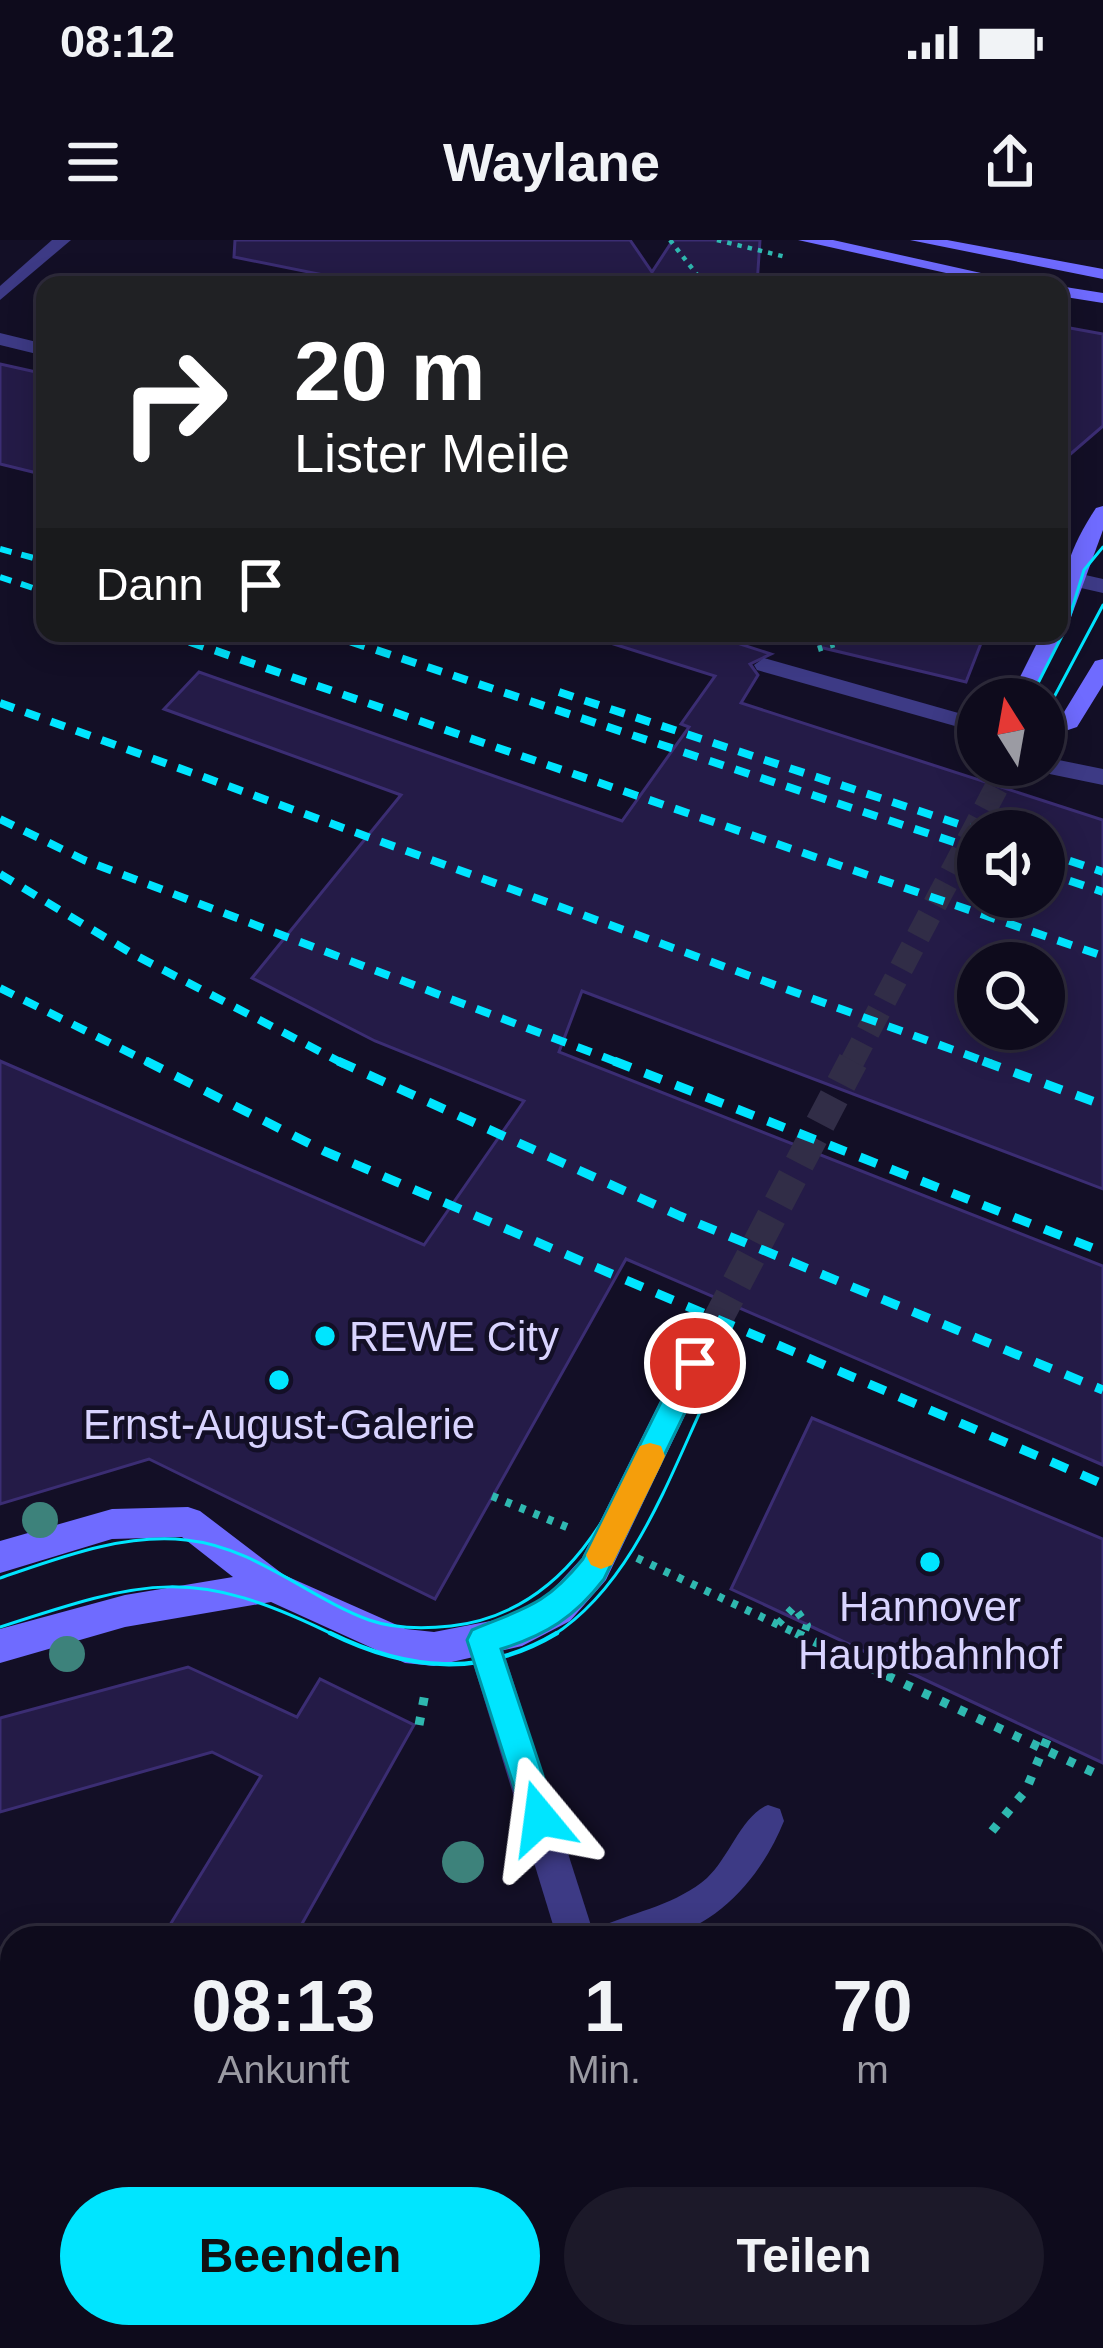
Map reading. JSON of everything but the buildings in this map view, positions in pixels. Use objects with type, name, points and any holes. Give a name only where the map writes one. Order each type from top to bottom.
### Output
[{"type":"street","points":[[0,295],[62,240]]},
{"type":"street","points":[[807,240],[982,276]]},
{"type":"street","points":[[919,240],[1103,274]]},
{"type":"street","points":[[1002,240],[1103,258]]},
{"type":"street","points":[[1068,292],[1103,298]]},
{"type":"street","points":[[0,339],[36,348]]},
{"type":"street","points":[[1068,573],[1103,512]]},
{"type":"street","points":[[1068,577],[1103,586]]},
{"type":"street","points":[[1030,678],[1048,642]]},
{"type":"street","points":[[1065,723],[1103,666]]},
{"type":"street","points":[[1065,770],[1103,777]]},
{"type":"street","points":[[0,1557],[112,1524],[188,1522],[272,1586],[405,1646],[434,1649],[483,1640],[537,1623],[575,1593],[594,1569],[695,1363]]},
{"type":"street","points":[[0,1646],[125,1611],[272,1586]]},
{"type":"street","points":[[483,1640],[571,1926]]},
{"type":"lane","points":[[764,665],[957,720]]},
{"type":"lane","points":[[650,1926],[697,1910],[740,1872],[768,1821]]},
{"type":"path","points":[[670,240],[698,276]]},
{"type":"path","points":[[816,650],[843,642]]},
{"type":"path","points":[[655,1568],[1103,1777]]},
{"type":"path","points":[[778,1624],[794,1607],[807,1625],[802,1636]]},
{"type":"path","points":[[992,1832],[1027,1790],[1048,1737]]},
{"type":"tunnel","points":[[851,1064],[997,786]]},
{"type":"tunnel","points":[[695,1363],[853,1061]]},
{"type":"tram line","points":[[1068,622],[1084,570],[1103,547]]},
{"type":"tram line","points":[[1064,678],[1103,605]]},
{"type":"tram line","points":[[1041,678],[1059,642]]},
{"type":"tram line","points":[[0,1578],[115,1544],[186,1540],[235,1552],[379,1623],[441,1627],[498,1614],[538,1593],[571,1563],[599,1526],[682,1358]]},
{"type":"tram line","points":[[554,1635],[582,1613],[631,1552],[718,1374]]},
{"type":"tram line","points":[[0,1627],[94,1598],[170,1587],[244,1598],[336,1636]]},
{"type":"tram line","points":[[330,1633],[387,1655],[444,1664],[501,1657],[554,1635]]},
{"type":"railway","points":[[0,549],[36,559]]},
{"type":"railway","points":[[0,577],[36,589]]},
{"type":"railway","points":[[190,642],[1103,956]]},
{"type":"railway","points":[[352,642],[957,843]]},
{"type":"railway","points":[[559,692],[957,823]]},
{"type":"railway","points":[[0,703],[992,1064]]},
{"type":"railway","points":[[0,819],[84,860],[622,1064]]},
{"type":"railway","points":[[1065,859],[1103,872]]},
{"type":"railway","points":[[0,874],[131,953],[340,1062]]},
{"type":"railway","points":[[1065,879],[1103,892]]},
{"type":"railway","points":[[0,988],[146,1061]]},
{"type":"railway","points":[[146,1061],[152,1064]]},
{"type":"railway","points":[[146,1061],[324,1151],[1103,1484]]},
{"type":"railway","points":[[614,1061],[1103,1252]]},
{"type":"railway","points":[[983,1061],[1103,1105]]},
{"type":"railway","points":[[340,1062],[680,1216],[1103,1390]]},
{"type":"railway","points":[[340,1062],[344,1064]]},
{"type":"slow traffic","points":[[601,1555],[650,1456]]},
{"type":"place","name":"REWE City","points":[[325,1336]]},
{"type":"place","name":"Ernst-August-Galerie","points":[[279,1380]]},
{"type":"place","name":"Hannover Hauptbahnhof","points":[[930,1562]]},
{"type":"route","points":[[540,1818],[483,1640],[537,1623],[575,1593],[594,1569],[695,1363]]}]
